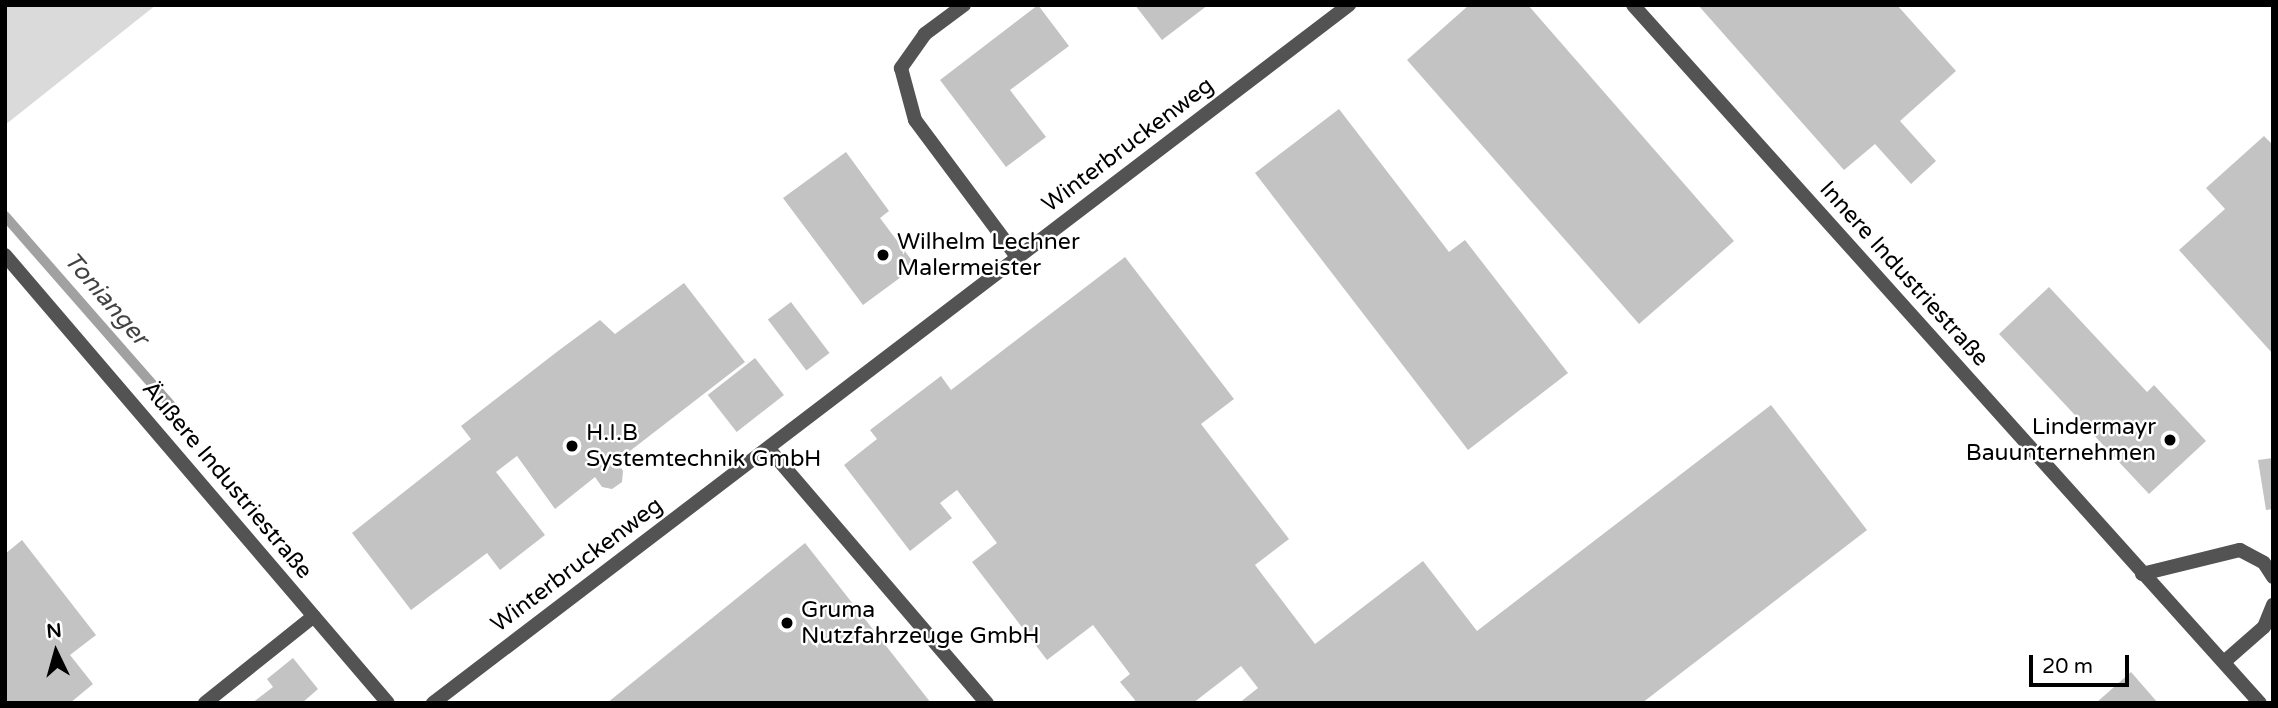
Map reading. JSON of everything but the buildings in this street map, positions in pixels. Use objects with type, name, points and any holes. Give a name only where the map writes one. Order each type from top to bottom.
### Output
[{"type":"street","points":[[964,5],[925,34],[901,68],[915,120],[1018,258]]},
{"type":"street","name":"Winterbruckenweg","points":[[433,703],[1349,5]]},
{"type":"street","name":"Innere Industriestraße","points":[[1633,5],[2260,703]]},
{"type":"street","name":"Äußere Industriestraße","points":[[5,255],[388,703]]},
{"type":"street","points":[[769,449],[987,703]]},
{"type":"street","points":[[2142,574],[2241,550],[2264,563],[2273,577]]},
{"type":"street","points":[[2224,662],[2264,627],[2273,605]]},
{"type":"street","points":[[205,703],[314,616]]},
{"type":"shaded area","points":[[5,5],[156,5],[5,125]]},
{"type":"waterway","name":"Tonianger","points":[[5,216],[174,409]]},
{"type":"place","name":"Wilhelm Lechner Malermeister","points":[[883,255]]},
{"type":"place","name":"Lindermayr Bauunternehmen","points":[[2170,440]]},
{"type":"place","name":"H.I.B Systemtechnik GmbH","points":[[572,446]]},
{"type":"place","name":"Gruma Nutzfahrzeuge GmbH","points":[[787,623]]}]
